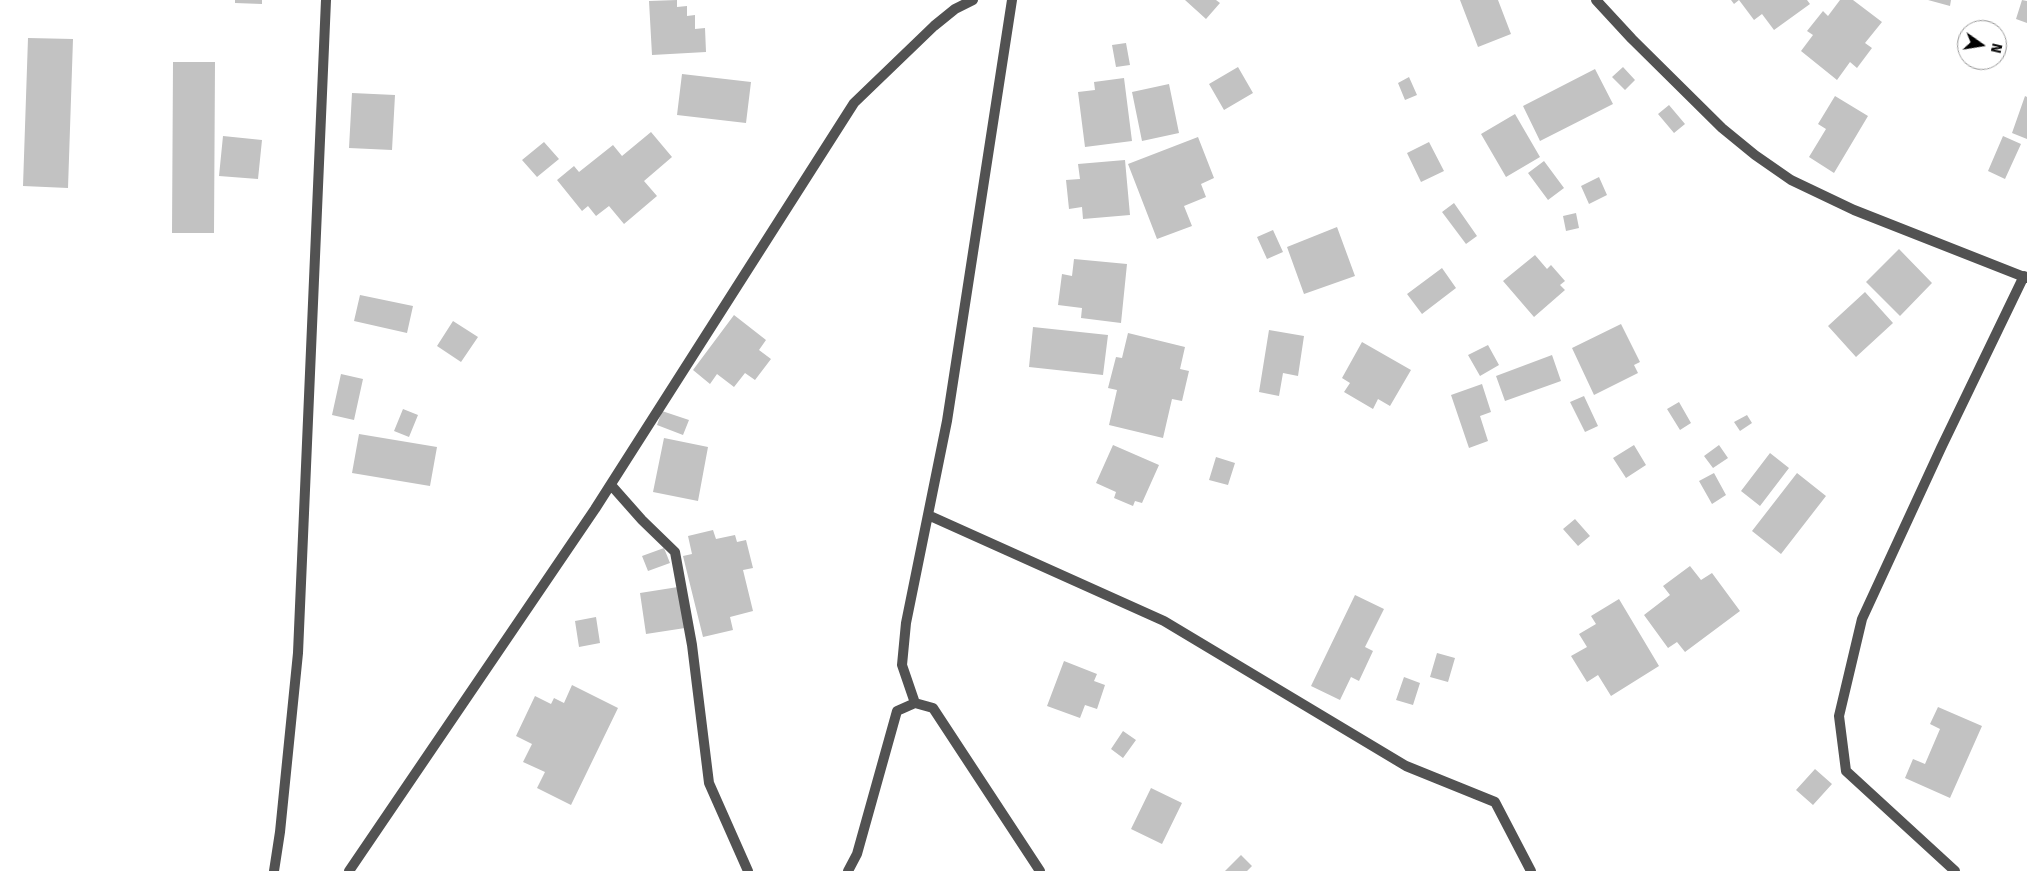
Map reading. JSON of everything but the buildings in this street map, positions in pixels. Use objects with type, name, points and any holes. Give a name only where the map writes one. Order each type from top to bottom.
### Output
[{"type":"street","points":[[274,871],[280,832],[298,653],[326,0]]},
{"type":"street","points":[[350,871],[611,485],[854,102],[934,26],[955,9],[974,0]]},
{"type":"street","points":[[915,702],[902,665],[906,623],[947,421],[1012,0]]},
{"type":"street","points":[[1596,0],[1632,39],[1722,128],[1791,180],[1854,210],[2025,277],[1941,448],[1862,619],[1838,716],[1846,771],[1955,871]]},
{"type":"street","points":[[611,485],[642,520],[675,552],[692,645],[709,783],[748,871]]},
{"type":"street","points":[[928,515],[1164,621],[1406,766],[1495,802],[1530,871]]},
{"type":"street","points":[[848,871],[857,854],[897,711],[915,702],[933,708],[1040,871]]}]
